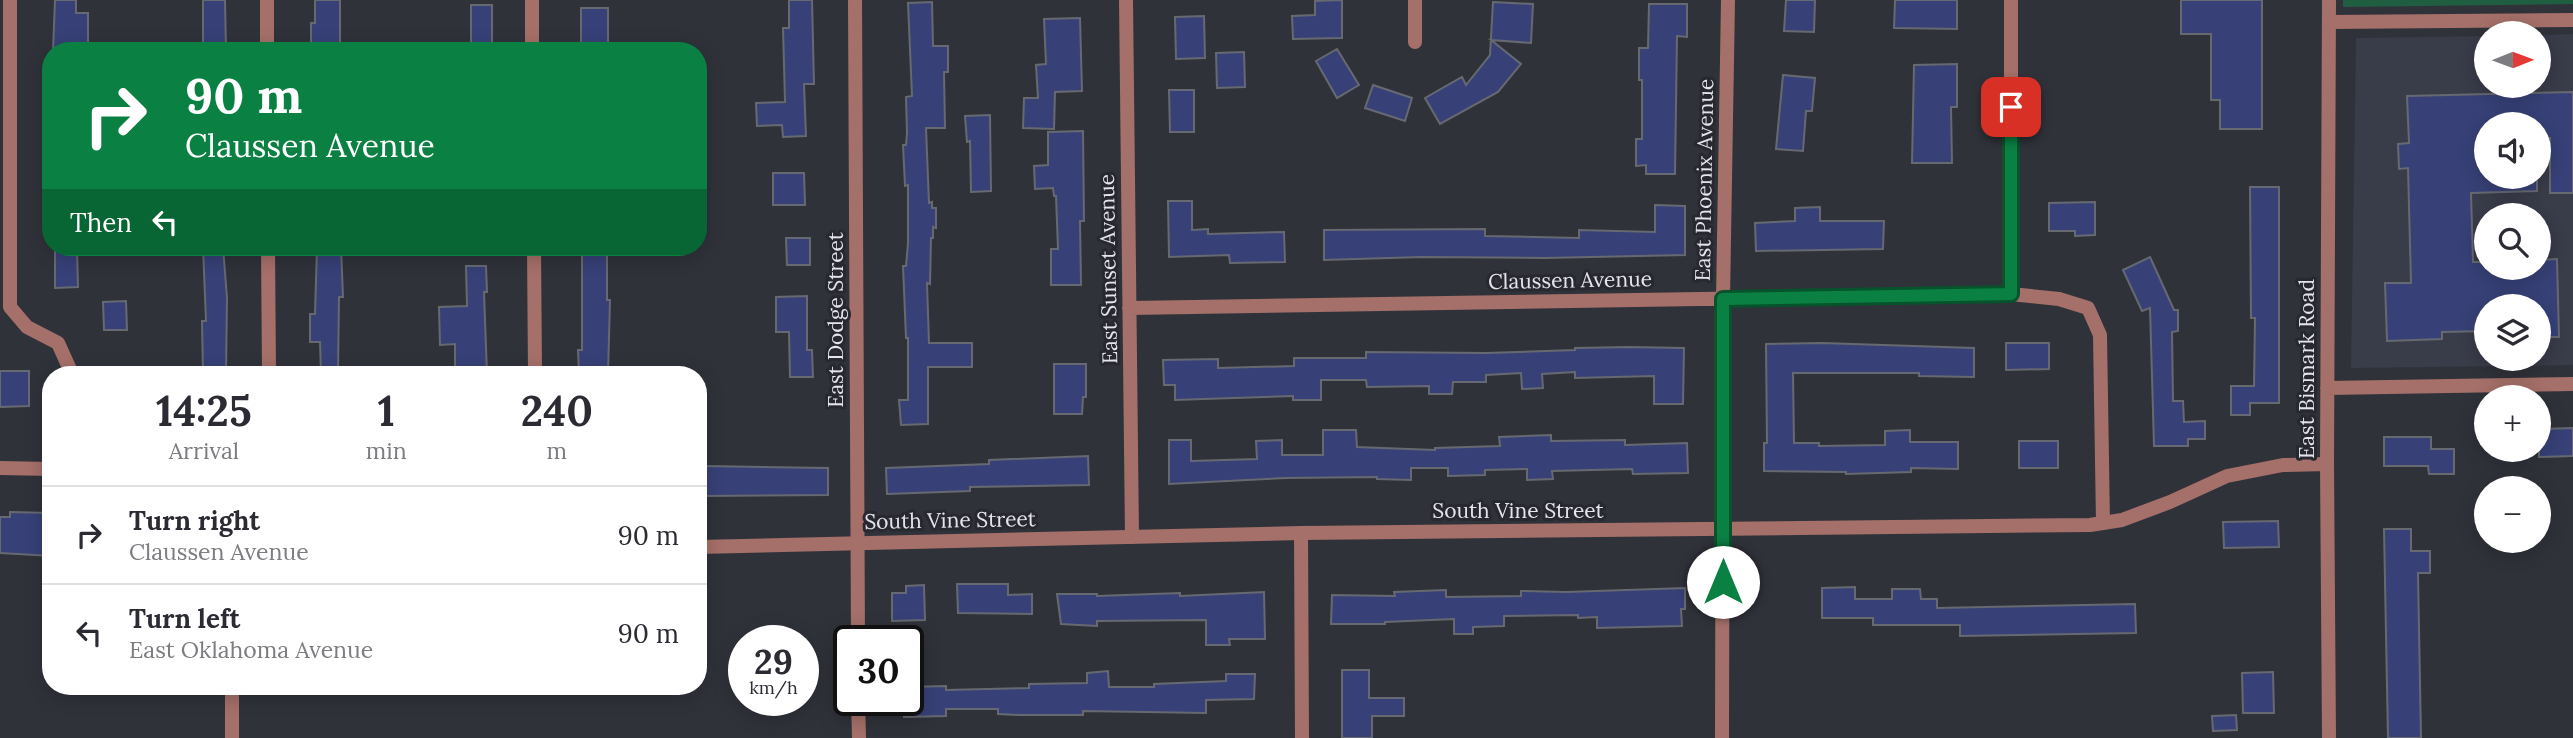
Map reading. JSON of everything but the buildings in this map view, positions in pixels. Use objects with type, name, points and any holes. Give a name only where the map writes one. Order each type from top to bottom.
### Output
[{"type":"street","points":[[10,0],[10,307],[27,327],[58,343],[68,366]]},
{"type":"street","points":[[267,0],[267,42]]},
{"type":"street","points":[[532,0],[532,42]]},
{"type":"street","name":"East Dodge Street","points":[[855,0],[858,625]]},
{"type":"street","name":"East Sunset Avenue","points":[[1126,0],[1132,537]]},
{"type":"street","points":[[1415,0],[1415,42]]},
{"type":"street","name":"East Phoenix Avenue","points":[[1722,738],[1723,299],[1728,0]]},
{"type":"street","points":[[2011,0],[2011,294]]},
{"type":"street","name":"East Bismark Road","points":[[2329,0],[2329,738]]},
{"type":"street","points":[[2329,22],[2573,20]]},
{"type":"street","points":[[268,256],[269,366]]},
{"type":"street","points":[[534,256],[535,366]]},
{"type":"street","name":"Claussen Avenue","points":[[1129,308],[2011,294],[2059,299],[2088,308],[2100,335],[2103,523]]},
{"type":"street","points":[[2327,387],[2573,384]]},
{"type":"street","name":"South Vine Street","points":[[707,547],[1301,533],[2090,525],[2122,520],[2227,476],[2283,465],[2327,464]]},
{"type":"street","points":[[0,468],[42,469]]},
{"type":"street","points":[[1301,533],[1302,738]]},
{"type":"street","points":[[232,695],[232,738]]},
{"type":"street","points":[[858,716],[859,738]]},
{"type":"shaded area","points":[[2573,34],[2573,365],[2551,365],[2551,294],[2474,294],[2474,366],[2351,368],[2356,38],[2474,36],[2474,98],[2552,98],[2552,35]]},
{"type":"green space","points":[[2343,0],[2573,0],[2573,4],[2343,7]]},
{"type":"route","points":[[1723,582],[1723,299],[2011,294],[2011,107]]}]
